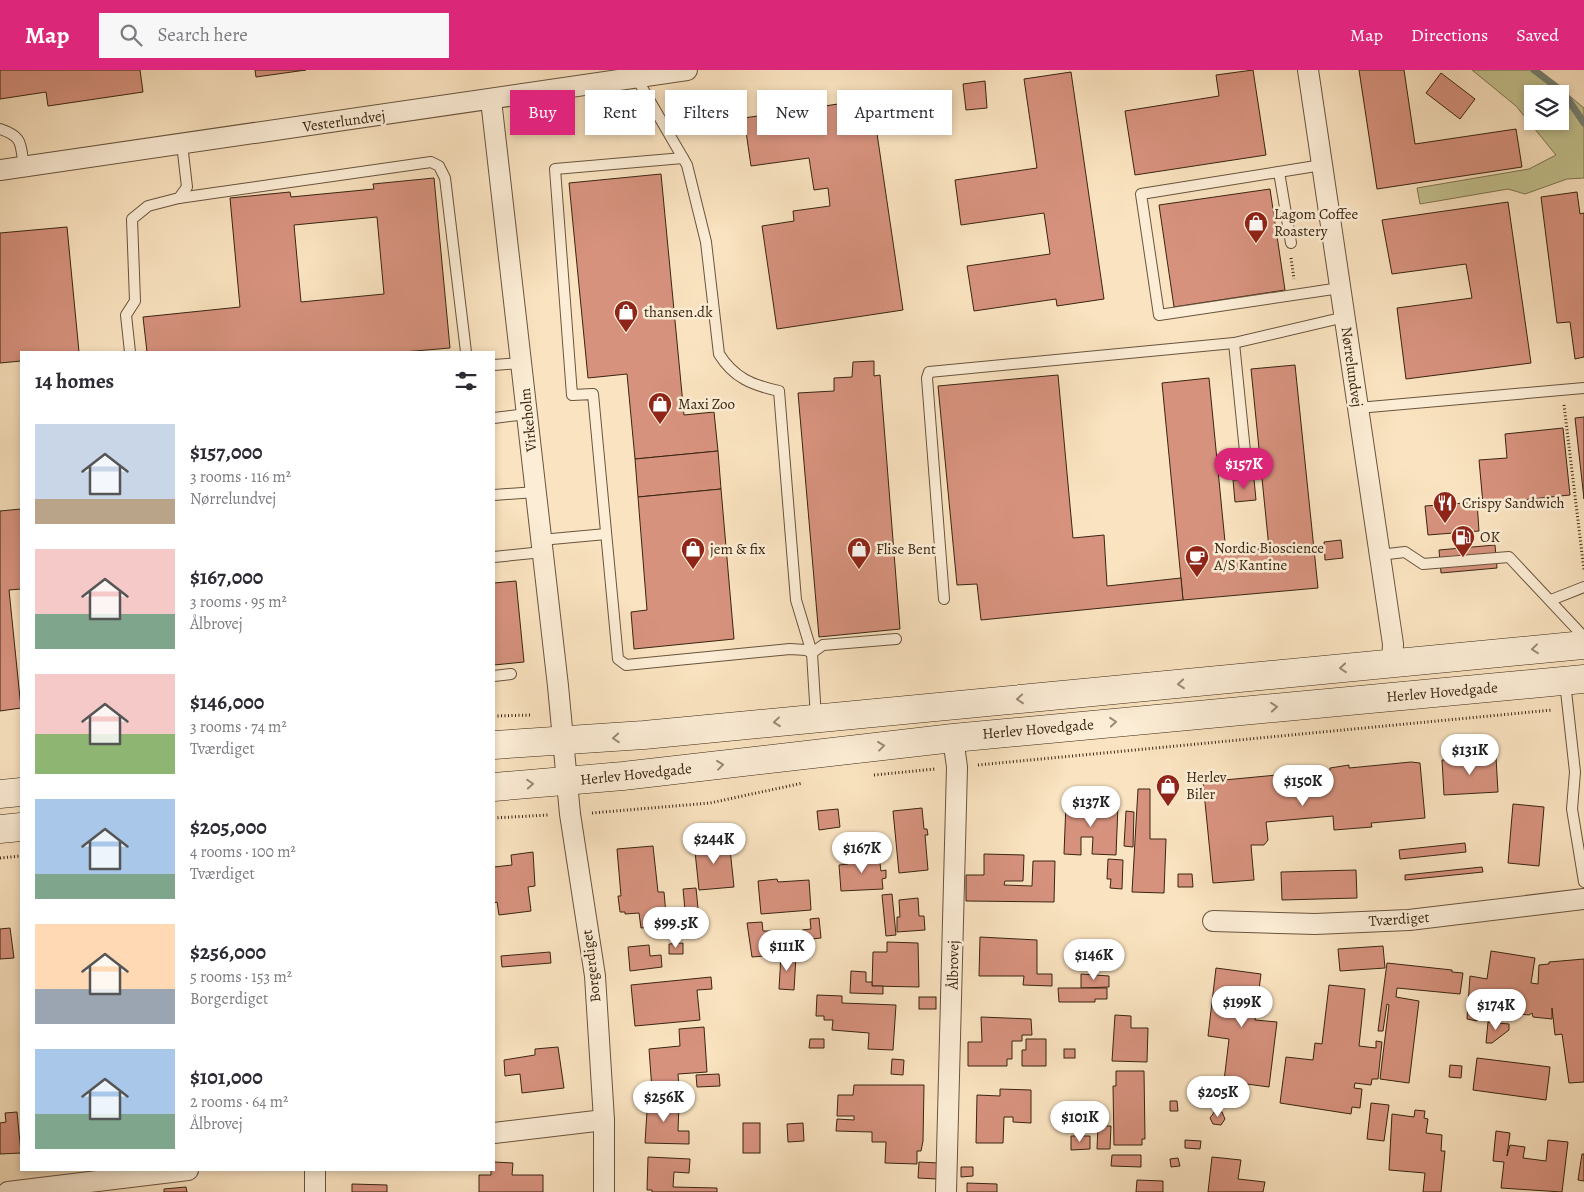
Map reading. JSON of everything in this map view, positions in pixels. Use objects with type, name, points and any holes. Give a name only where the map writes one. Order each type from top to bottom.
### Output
[{"type":"main road","name":"Herlev Hovedgade","points":[[495,745],[564,741],[816,718],[1584,644]]},
{"type":"main road","name":"Herlev Hovedgade","points":[[495,787],[567,782],[953,738],[1574,680]]},
{"type":"main road","points":[[0,794],[20,792]]},
{"type":"main road","points":[[0,829],[20,827]]},
{"type":"street","name":"Vesterlundvej","points":[[0,170],[491,100],[594,77],[636,77],[687,70]]},
{"type":"street","name":"Nørrelundvej","points":[[1308,70],[1392,644],[1392,664]]},
{"type":"street","name":"Virkeholm","points":[[491,100],[564,741]]},
{"type":"street","name":"Ålbrovej","points":[[946,1192],[957,767],[953,738]]},
{"type":"street","name":"Borgerdiget","points":[[564,741],[570,814],[595,976],[604,1120],[604,1192]]},
{"type":"street","name":"Tværdiget","points":[[1213,921],[1315,924],[1409,920],[1584,899]]},
{"type":"street","points":[[495,1133],[604,1120]]},
{"type":"street","points":[[8,1192],[180,1171]]},
{"type":"street","points":[[315,1192],[316,1171]]},
{"type":"lane","points":[[636,77],[687,165],[706,242],[719,354],[738,378],[760,387],[779,391],[796,600],[812,653],[816,718]]},
{"type":"lane","points":[[0,129],[19,138],[24,167]]},
{"type":"lane","points":[[179,198],[187,187],[182,144]]},
{"type":"lane","points":[[683,158],[555,169],[572,395],[593,394],[618,659],[626,665],[790,649],[806,650],[812,653]]},
{"type":"lane","points":[[130,351],[126,315],[135,301],[132,219],[148,206],[179,198],[431,162],[439,166],[445,178],[466,351]]},
{"type":"lane","points":[[1322,166],[1141,194],[1159,315],[1340,288]]},
{"type":"lane","points":[[1279,172],[1291,242]]},
{"type":"lane","points":[[944,599],[927,378],[929,372],[1234,343],[1344,317]]},
{"type":"lane","points":[[1234,343],[1247,471]]},
{"type":"lane","points":[[495,366],[521,363]]},
{"type":"lane","points":[[1358,408],[1584,388]]},
{"type":"lane","points":[[495,418],[527,414]]},
{"type":"lane","points":[[495,495],[536,492]]},
{"type":"lane","points":[[495,557],[606,534]]},
{"type":"lane","points":[[1379,555],[1405,552],[1423,564],[1509,557],[1584,637]]},
{"type":"lane","points":[[1551,600],[1584,587]]},
{"type":"lane","points":[[812,653],[823,645],[896,639]]},
{"type":"lane","points":[[495,676],[510,674]]},
{"type":"lane","points":[[1574,680],[1569,709],[1580,772],[1572,809],[1584,882]]},
{"type":"path","points":[[1291,242],[1290,252],[1297,294]]},
{"type":"path","points":[[1563,390],[1584,570]]},
{"type":"path","points":[[871,776],[1569,709]]},
{"type":"path","points":[[495,818],[626,812],[710,803],[813,781]]},
{"type":"path","points":[[0,858],[20,856]]},
{"type":"shaded area","points":[[1472,70],[1538,70],[1556,85],[1524,85],[1524,116],[1516,106]]},
{"type":"shaded area","points":[[1569,96],[1584,108],[1584,178],[1567,179],[1525,194],[1508,189],[1420,204],[1417,188],[1529,169],[1556,155],[1536,130],[1569,130]]},
{"type":"building","points":[[0,70],[140,70],[143,92],[48,106],[46,92],[0,99]]},
{"type":"building","points":[[255,70],[306,70],[256,77]]},
{"type":"building","points":[[1253,70],[1266,155],[1135,175],[1125,111],[1219,96],[1216,75]]},
{"type":"building","points":[[1359,70],[1404,70],[1415,144],[1516,129],[1522,167],[1377,189]]},
{"type":"building","points":[[1071,72],[1104,299],[1057,306],[1056,299],[974,311],[967,266],[1050,254],[1044,213],[961,225],[955,180],[1037,168],[1024,79]]},
{"type":"building","points":[[1441,73],[1475,99],[1460,119],[1426,93]]},
{"type":"building","points":[[985,81],[987,108],[966,110],[963,84]]},
{"type":"building","points":[[837,104],[837,135],[877,135],[903,310],[777,329],[762,226],[794,221],[793,211],[830,206],[828,188],[814,190],[809,158],[751,166],[746,135],[747,118],[757,116],[757,135],[827,135],[827,106]]},
{"type":"building","points":[[661,174],[684,415],[714,412],[718,451],[635,459],[627,374],[588,378],[569,183]]},
{"type":"building","points":[[434,178],[450,348],[415,351],[147,351],[143,317],[240,307],[230,198],[290,192],[291,197],[374,189],[373,184]],"holes":[[[377,217],[384,294],[301,302],[294,225]]]},
{"type":"building","points":[[1270,189],[1285,290],[1174,307],[1159,205]]},
{"type":"building","points":[[1577,192],[1580,214],[1584,213],[1584,357],[1575,359],[1570,322],[1557,323],[1541,197]]},
{"type":"building","points":[[1508,202],[1531,363],[1406,379],[1397,308],[1472,298],[1466,264],[1392,274],[1382,220]]},
{"type":"building","points":[[67,227],[79,351],[20,351],[20,361],[0,363],[0,233]]},
{"type":"building","points":[[874,361],[874,376],[880,375],[900,629],[819,637],[798,393],[834,391],[834,378],[852,377],[853,362]]},
{"type":"building","points":[[1295,365],[1318,588],[1183,600],[1162,383],[1209,378],[1226,552],[1269,548],[1251,369]]},
{"type":"building","points":[[1058,375],[1073,538],[1104,535],[1107,586],[1181,578],[1183,600],[981,620],[977,584],[957,585],[938,386]]},
{"type":"building","points":[[1584,417],[1584,499],[1575,418]]},
{"type":"building","points":[[1563,428],[1570,495],[1483,504],[1479,460],[1507,458],[1505,434]]},
{"type":"building","points":[[718,451],[721,489],[638,497],[635,459]]},
{"type":"building","points":[[1254,479],[1256,500],[1235,502],[1233,480]]},
{"type":"building","points":[[721,489],[734,639],[634,649],[631,612],[647,610],[638,497]]},
{"type":"building","points":[[1477,502],[1479,531],[1428,535],[1425,506]]},
{"type":"building","points":[[20,509],[20,589],[9,590],[20,708],[0,711],[0,511]]},
{"type":"building","points":[[1341,540],[1343,558],[1325,560],[1324,542]]},
{"type":"building","points":[[1495,545],[1497,568],[1441,573],[1439,550]]},
{"type":"building","points":[[516,581],[524,662],[495,665],[495,583]]},
{"type":"building","points":[[1496,757],[1498,792],[1444,795],[1442,760]]},
{"type":"building","points":[[1411,762],[1420,763],[1425,818],[1371,823],[1372,827],[1334,830],[1333,816],[1266,822],[1268,840],[1264,845],[1251,845],[1254,880],[1213,883],[1203,782],[1330,770],[1330,768],[1349,765],[1349,768]]},
{"type":"building","points":[[1138,789],[1150,789],[1150,839],[1166,839],[1164,893],[1132,892]]},
{"type":"building","points":[[1066,803],[1118,805],[1116,855],[1092,854],[1093,837],[1081,837],[1081,855],[1064,854]]},
{"type":"building","points":[[1513,804],[1544,807],[1539,866],[1508,863]]},
{"type":"building","points":[[922,808],[924,829],[927,829],[928,835],[925,835],[928,870],[899,873],[893,811]]},
{"type":"building","points":[[838,809],[840,827],[819,830],[817,811]]},
{"type":"building","points":[[1126,811],[1134,812],[1133,847],[1124,846]]},
{"type":"building","points":[[723,839],[724,849],[730,849],[734,887],[699,890],[694,842]]},
{"type":"building","points":[[1465,843],[1466,852],[1400,859],[1399,850]]},
{"type":"building","points":[[653,846],[658,892],[664,892],[667,925],[641,928],[639,913],[625,914],[625,912],[620,912],[618,896],[621,896],[617,849]]},
{"type":"building","points":[[533,852],[535,886],[528,887],[531,911],[499,915],[497,902],[495,903],[495,867],[512,865],[511,855]]},
{"type":"building","points":[[984,854],[1024,855],[1023,881],[1005,881],[1004,885],[1032,886],[1033,861],[1055,861],[1054,902],[966,901],[966,875],[984,875]]},
{"type":"building","points":[[879,856],[881,871],[886,870],[886,878],[882,879],[883,889],[841,891],[839,865],[848,864],[848,859]]},
{"type":"building","points":[[1108,859],[1123,860],[1122,889],[1110,888],[1111,879],[1107,879]]},
{"type":"building","points":[[1482,867],[1483,872],[1405,880],[1405,875]]},
{"type":"building","points":[[1356,870],[1357,898],[1282,900],[1281,872]]},
{"type":"building","points":[[1178,874],[1192,874],[1193,887],[1178,887]]},
{"type":"building","points":[[777,879],[778,882],[809,880],[811,910],[761,914],[758,881]]},
{"type":"building","points":[[696,888],[698,908],[685,910],[683,889]]},
{"type":"building","points":[[892,894],[896,935],[886,936],[882,895]]},
{"type":"building","points":[[918,898],[919,916],[924,916],[925,930],[897,932],[897,917],[900,917],[899,900]]},
{"type":"building","points":[[819,918],[821,938],[802,940],[802,930],[811,929],[810,919]]},
{"type":"building","points":[[762,922],[763,931],[772,931],[773,943],[764,944],[767,954],[764,956],[752,957],[747,923]]},
{"type":"building","points":[[10,928],[14,958],[0,959],[0,929]]},
{"type":"building","points":[[980,937],[1037,940],[1037,974],[1052,974],[1052,986],[1023,985],[1024,976],[979,976]]},
{"type":"building","points":[[887,942],[918,943],[919,987],[872,986],[873,952],[887,952]]},
{"type":"building","points":[[683,943],[683,954],[669,954],[669,944]]},
{"type":"building","points":[[649,945],[650,956],[661,955],[662,967],[630,971],[628,947]]},
{"type":"building","points":[[1383,946],[1385,968],[1340,971],[1338,949]]},
{"type":"building","points":[[1491,951],[1535,958],[1531,983],[1538,984],[1539,965],[1549,964],[1549,962],[1584,959],[1584,1082],[1569,1083],[1562,1034],[1555,1035],[1552,1008],[1552,1019],[1533,1017],[1532,1013],[1529,1015],[1486,1010],[1486,1008],[1478,1007],[1477,1021],[1467,1019],[1470,976],[1487,979]]},
{"type":"building","points":[[550,952],[551,963],[502,967],[501,956]]},
{"type":"building","points":[[781,955],[796,956],[794,990],[779,989]]},
{"type":"building","points":[[1387,963],[1452,970],[1452,972],[1463,973],[1460,994],[1397,988],[1396,997],[1419,1001],[1409,1083],[1380,1079],[1389,1005],[1387,1004],[1383,1031],[1378,1031]]},
{"type":"building","points":[[1216,968],[1261,974],[1255,1020],[1277,1022],[1269,1087],[1224,1081],[1229,1039],[1208,1036]]},
{"type":"building","points":[[851,971],[866,972],[866,982],[872,982],[872,986],[883,986],[883,994],[850,993]]},
{"type":"building","points":[[1081,974],[1109,976],[1109,987],[1081,988]]},
{"type":"building","points":[[711,977],[712,989],[697,990],[700,1020],[635,1026],[631,985]]},
{"type":"building","points":[[1329,985],[1365,989],[1359,1046],[1376,1048],[1376,1041],[1382,1042],[1378,1079],[1372,1079],[1371,1085],[1355,1083],[1354,1088],[1362,1089],[1360,1108],[1352,1107],[1351,1114],[1280,1103],[1286,1057],[1313,1060],[1315,1043],[1322,1044]]},
{"type":"building","points":[[1058,988],[1107,988],[1107,999],[1095,999],[1095,1002],[1059,1002]]},
{"type":"building","points":[[817,995],[842,996],[842,1003],[896,1005],[893,1050],[868,1049],[869,1033],[832,1030],[833,1020],[824,1020],[824,1016],[816,1016]]},
{"type":"building","points":[[919,997],[936,997],[936,1009],[919,1009]]},
{"type":"building","points":[[1115,1015],[1131,1016],[1131,1028],[1148,1028],[1147,1062],[1112,1061]]},
{"type":"building","points":[[981,1017],[1031,1019],[1032,1035],[1022,1035],[1022,1041],[1012,1041],[1012,1059],[1007,1059],[1007,1066],[968,1066],[968,1042],[982,1042]]},
{"type":"building","points":[[1488,1022],[1509,1024],[1509,1030],[1492,1043],[1486,1043]]},
{"type":"building","points":[[704,1027],[707,1072],[678,1074],[679,1088],[652,1090],[649,1049],[680,1046],[679,1029]]},
{"type":"building","points":[[810,1039],[824,1039],[824,1048],[809,1048]]},
{"type":"building","points":[[1026,1039],[1046,1039],[1046,1066],[1022,1066],[1022,1050],[1026,1050]]},
{"type":"building","points":[[558,1047],[564,1088],[522,1093],[520,1074],[505,1076],[504,1060],[535,1055],[535,1049]]},
{"type":"building","points":[[1064,1049],[1075,1049],[1075,1058],[1064,1058]]},
{"type":"building","points":[[1477,1058],[1550,1067],[1546,1100],[1473,1090]]},
{"type":"building","points":[[892,1059],[904,1060],[903,1075],[891,1074]]},
{"type":"building","points":[[1450,1065],[1462,1066],[1461,1078],[1449,1077]]},
{"type":"building","points":[[1116,1071],[1144,1071],[1145,1139],[1142,1139],[1142,1145],[1114,1145],[1113,1086],[1116,1086]]},
{"type":"building","points":[[719,1074],[720,1086],[697,1087],[696,1075]]},
{"type":"building","points":[[854,1085],[924,1085],[923,1141],[921,1151],[917,1151],[917,1164],[885,1163],[886,1142],[872,1142],[872,1132],[836,1131],[837,1119],[854,1120],[854,1116],[837,1116],[838,1095],[853,1095]]},
{"type":"building","points":[[1000,1089],[1031,1090],[1031,1123],[1013,1122],[1013,1117],[1004,1117],[1003,1143],[976,1143],[977,1095],[1000,1096]]},
{"type":"building","points":[[648,1095],[665,1095],[665,1104],[679,1104],[678,1131],[689,1131],[689,1144],[645,1143]]},
{"type":"building","points":[[1170,1101],[1177,1101],[1178,1111],[1170,1111]]},
{"type":"building","points":[[1371,1103],[1389,1105],[1384,1141],[1367,1139]]},
{"type":"building","points":[[1415,1110],[1425,1111],[1424,1118],[1428,1119],[1426,1133],[1442,1135],[1441,1151],[1445,1151],[1441,1192],[1423,1192],[1425,1173],[1389,1170],[1392,1114],[1414,1117]]},
{"type":"building","points":[[1215,1111],[1222,1112],[1225,1119],[1221,1125],[1213,1124],[1210,1118]]},
{"type":"building","points":[[17,1112],[20,1153],[0,1154],[0,1123],[6,1122],[5,1113]]},
{"type":"building","points":[[743,1123],[760,1123],[760,1153],[743,1153]]},
{"type":"building","points":[[803,1123],[804,1141],[788,1142],[787,1124]]},
{"type":"building","points":[[1098,1126],[1111,1126],[1110,1149],[1097,1149]]},
{"type":"building","points":[[1496,1131],[1510,1133],[1507,1156],[1510,1145],[1525,1147],[1523,1158],[1546,1161],[1548,1140],[1568,1142],[1562,1192],[1501,1188],[1504,1162],[1493,1161]]},
{"type":"building","points":[[1071,1136],[1090,1136],[1090,1149],[1071,1150]]},
{"type":"building","points":[[1185,1140],[1201,1141],[1200,1149],[1185,1148]]},
{"type":"building","points":[[1582,1154],[1584,1154],[1584,1181],[1578,1180]]},
{"type":"building","points":[[1112,1155],[1141,1155],[1141,1167],[1111,1166]]},
{"type":"building","points":[[648,1157],[690,1159],[689,1173],[674,1172],[673,1187],[717,1188],[717,1192],[652,1192],[652,1190],[647,1190]]},
{"type":"building","points":[[1212,1157],[1241,1160],[1238,1179],[1265,1182],[1263,1192],[1208,1192]]},
{"type":"building","points":[[1178,1158],[1180,1166],[1171,1167],[1170,1159]]},
{"type":"building","points":[[495,1162],[513,1163],[512,1175],[543,1175],[543,1192],[479,1192],[479,1175],[491,1175],[491,1171],[495,1171]]},
{"type":"building","points":[[919,1162],[938,1163],[937,1179],[918,1178]]},
{"type":"building","points":[[961,1167],[973,1167],[973,1176],[961,1177]]},
{"type":"building","points":[[1137,1180],[1163,1181],[1163,1192],[1136,1192]]},
{"type":"building","points":[[967,1183],[997,1184],[997,1192],[967,1192]]},
{"type":"building","points":[[352,1184],[387,1185],[387,1192],[352,1192]]},
{"type":"building","points":[[186,1187],[187,1192],[164,1192],[164,1189]]},
{"type":"waterway","points":[[1534,70],[1563,92],[1584,123]]},
{"type":"place","name":"Lagom Coffee Roastery","points":[[1256,244]]},
{"type":"place","name":"thansen.dk","points":[[626,333]]},
{"type":"place","name":"Maxi Zoo","points":[[660,425]]},
{"type":"place","name":"Crispy Sandwich","points":[[1445,524]]},
{"type":"place","name":"OK","points":[[1463,558]]},
{"type":"place","name":"jem & fix","points":[[693,570]]},
{"type":"place","name":"Flise Bent","points":[[859,570]]},
{"type":"place","name":"Nordic Bioscience A/S Kantine","points":[[1197,578]]},
{"type":"place","name":"Herlev Biler","points":[[1168,807]]}]
